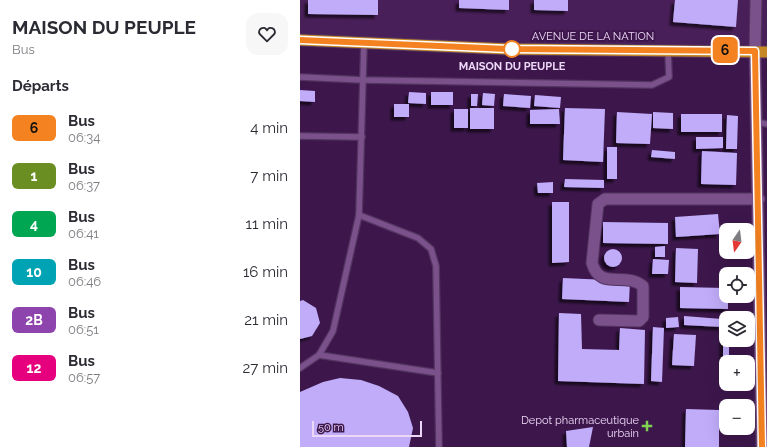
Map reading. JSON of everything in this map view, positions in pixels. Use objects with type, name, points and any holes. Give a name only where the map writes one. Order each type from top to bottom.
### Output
[{"type":"highway","name":"AVENUE DE LA NATION","points":[[300,40],[508,49],[668,49],[767,52]]},
{"type":"street","points":[[756,0],[755,51],[762,123],[759,199],[764,344],[762,447]]},
{"type":"street","points":[[599,320],[639,321],[643,317],[643,286],[634,280],[600,278],[595,273],[592,263],[598,204],[605,199],[759,199]]},
{"type":"lane","points":[[300,368],[319,355],[333,331],[360,214],[364,43]]},
{"type":"lane","points":[[300,77],[363,80],[652,85],[669,77],[668,49]]},
{"type":"lane","points":[[300,136],[362,137]]},
{"type":"lane","points":[[360,214],[418,238],[431,249],[436,266],[439,447]]},
{"type":"lane","points":[[319,355],[438,373]]},
{"type":"shaded area","points":[[300,0],[767,0],[767,52],[300,40]]},
{"type":"building","points":[[308,0],[378,0],[378,15],[308,14]]},
{"type":"building","points":[[459,0],[509,0],[509,10],[459,8]]},
{"type":"building","points":[[534,0],[568,0],[568,11],[534,10]]},
{"type":"building","points":[[675,0],[738,0],[736,27],[673,22]]},
{"type":"building","points":[[300,90],[315,91],[315,102],[300,101]]},
{"type":"building","points":[[409,92],[426,93],[426,104],[408,103]]},
{"type":"building","points":[[431,92],[453,92],[453,105],[431,105]]},
{"type":"building","points":[[483,93],[495,94],[494,106],[482,105]]},
{"type":"building","points":[[471,94],[478,94],[477,106],[471,106]]},
{"type":"building","points":[[504,94],[531,96],[530,108],[503,106]]},
{"type":"building","points":[[535,95],[561,97],[560,108],[534,106]]},
{"type":"building","points":[[394,104],[409,104],[409,117],[394,117]]},
{"type":"building","points":[[470,108],[494,108],[494,129],[470,129]]},
{"type":"building","points":[[565,108],[605,109],[603,162],[563,160]]},
{"type":"building","points":[[454,109],[468,109],[468,128],[454,128]]},
{"type":"building","points":[[559,109],[560,124],[530,124],[530,110]]},
{"type":"building","points":[[617,112],[652,114],[650,144],[616,143]]},
{"type":"building","points":[[653,112],[673,113],[673,129],[653,128]]},
{"type":"building","points":[[681,114],[722,114],[722,132],[681,132]]},
{"type":"building","points":[[727,115],[738,116],[737,149],[726,149]]},
{"type":"building","points":[[696,137],[723,137],[723,148],[696,149]]},
{"type":"building","points":[[607,147],[617,147],[617,179],[607,179]]},
{"type":"building","points":[[652,150],[675,152],[675,159],[651,157]]},
{"type":"building","points":[[702,151],[737,153],[736,185],[701,184]]},
{"type":"building","points":[[565,179],[604,180],[604,188],[564,187]]},
{"type":"building","points":[[553,182],[553,193],[538,193],[537,183]]},
{"type":"building","points":[[552,202],[569,202],[569,262],[552,263]]},
{"type":"building","points":[[718,214],[719,234],[676,237],[675,217]]},
{"type":"building","points":[[603,222],[668,223],[668,244],[603,243]]},
{"type":"building","points":[[665,246],[665,257],[655,257],[655,247]]},
{"type":"building","points":[[676,248],[698,249],[697,283],[675,282]]},
{"type":"building","points":[[613,249],[619,252],[622,258],[619,264],[613,267],[607,264],[604,258],[607,252]]},
{"type":"building","points":[[653,259],[669,260],[668,274],[652,274]]},
{"type":"building","points":[[563,278],[630,281],[629,302],[562,299]]},
{"type":"building","points":[[680,287],[719,288],[719,303],[728,303],[728,309],[680,308]]},
{"type":"building","points":[[303,300],[316,308],[320,323],[312,336],[300,339],[300,301]]},
{"type":"building","points":[[559,313],[581,314],[582,349],[619,350],[620,328],[645,330],[644,384],[558,381]]},
{"type":"building","points":[[684,316],[719,319],[719,327],[684,325]]},
{"type":"building","points":[[678,317],[679,327],[666,328],[666,318]]},
{"type":"building","points":[[653,327],[664,328],[662,382],[651,381]]},
{"type":"building","points":[[674,334],[696,335],[694,366],[672,365]]},
{"type":"building","points":[[723,347],[729,347],[729,355],[723,355]]},
{"type":"building","points":[[340,378],[361,380],[379,386],[398,396],[408,412],[413,428],[409,447],[300,447],[300,392],[323,382]]},
{"type":"building","points":[[686,409],[719,410],[719,447],[685,447]]},
{"type":"building","points":[[593,427],[589,447],[567,447],[566,431]]},
{"type":"bus line","name":"6","points":[[300,40],[508,49],[668,49],[755,51],[759,199],[762,447]]},
{"type":"place","name":"MAISON DU PEUPLE","points":[[512,49]]},
{"type":"place","name":"Depot pharmaceutique urbain","points":[[647,426]]}]
